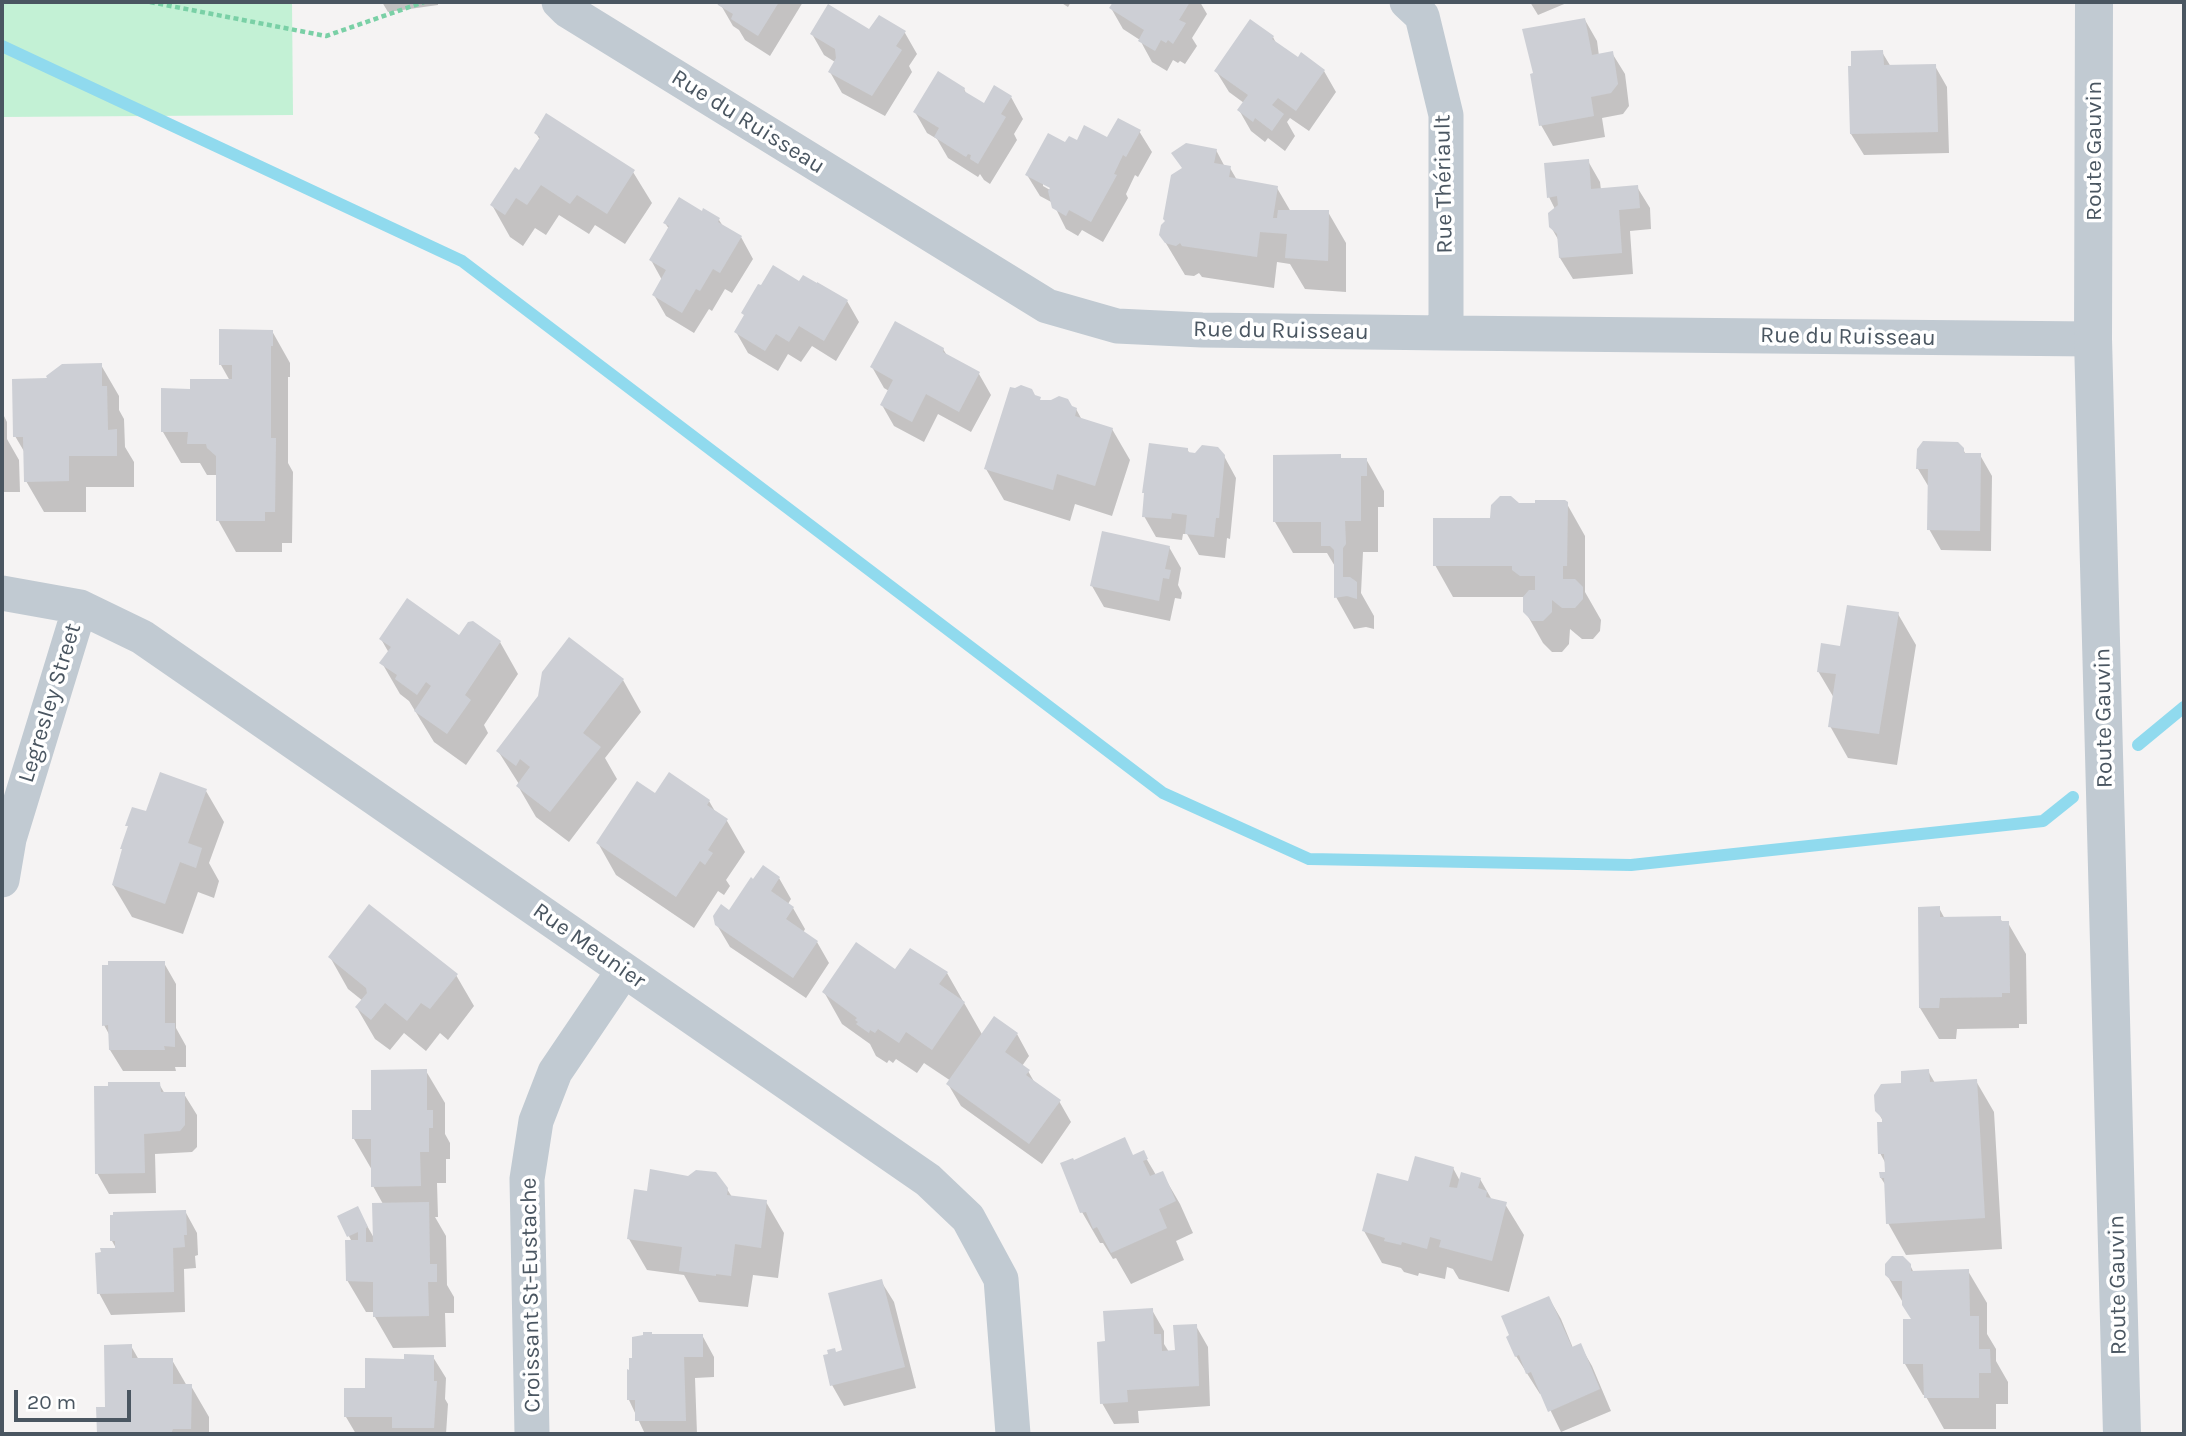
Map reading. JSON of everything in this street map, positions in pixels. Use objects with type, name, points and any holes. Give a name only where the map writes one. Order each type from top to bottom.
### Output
[{"type":"street","name":"Rue du Ruisseau","points":[[559,2],[567,10],[1046,306],[1117,326],[1202,330],[2094,339]]},
{"type":"street","name":"Rue Thériault","points":[[1407,2],[1422,16],[1446,116],[1446,333]]},
{"type":"street","name":"Route Gauvin","points":[[2094,2],[2094,339],[2122,1434]]},
{"type":"street","name":"Rue Meunier","points":[[2,593],[80,607],[142,637],[928,1180],[968,1218],[1001,1279],[1013,1434]]},
{"type":"street","name":"Legresley Street","points":[[2,880],[9,839],[80,607]]},
{"type":"street","name":"Croissant St-Eustache","points":[[532,1434],[527,1179],[536,1121],[555,1072],[624,971]]},
{"type":"path","points":[[150,2],[326,36],[425,2]]},
{"type":"green space","points":[[2,2],[292,2],[293,115],[2,117]]},
{"type":"building","points":[[720,2],[779,2],[758,36],[731,19],[733,14],[718,5]]},
{"type":"building","points":[[1113,2],[1190,2],[1179,20],[1186,23],[1173,44],[1168,40],[1166,43],[1161,40],[1155,51],[1138,41],[1144,30],[1109,8]]},
{"type":"building","points":[[828,4],[869,29],[879,15],[906,31],[896,46],[902,50],[872,96],[828,72],[836,58],[835,49],[810,34]]},
{"type":"building","points":[[1585,18],[1592,55],[1613,51],[1618,84],[1611,93],[1591,97],[1594,116],[1539,126],[1530,74],[1533,73],[1522,29]]},
{"type":"building","points":[[1250,19],[1298,57],[1301,52],[1325,70],[1296,111],[1278,98],[1272,105],[1284,114],[1272,131],[1255,118],[1253,122],[1237,110],[1248,95],[1214,71]]},
{"type":"building","points":[[1883,50],[1884,65],[1936,64],[1938,132],[1850,134],[1848,66],[1851,66],[1851,51]]},
{"type":"building","points":[[938,71],[984,103],[994,85],[1012,96],[1001,114],[1006,117],[978,164],[970,159],[971,155],[966,157],[934,137],[939,128],[913,112]]},
{"type":"building","points":[[546,113],[635,170],[607,214],[577,195],[570,204],[541,185],[527,205],[516,198],[505,215],[490,205],[515,167],[519,170],[540,137],[534,133]]},
{"type":"building","points":[[1118,118],[1141,130],[1126,157],[1123,155],[1114,174],[1117,175],[1091,222],[1069,210],[1066,216],[1052,208],[1048,191],[1050,188],[1025,175],[1048,133],[1065,142],[1069,136],[1077,140],[1084,125],[1107,137]]},
{"type":"building","points":[[1186,143],[1217,149],[1214,163],[1231,166],[1229,177],[1278,186],[1273,218],[1277,218],[1278,210],[1329,210],[1328,261],[1285,258],[1287,234],[1260,232],[1257,257],[1182,246],[1180,243],[1176,246],[1165,243],[1159,235],[1161,225],[1165,221],[1163,219],[1171,175],[1182,168],[1171,153]]},
{"type":"building","points":[[1589,159],[1591,189],[1638,185],[1640,208],[1619,210],[1622,253],[1559,258],[1557,234],[1549,227],[1548,213],[1558,205],[1557,196],[1547,198],[1544,163]]},
{"type":"building","points":[[679,197],[720,218],[718,222],[742,236],[720,273],[713,269],[700,291],[696,289],[682,313],[652,295],[666,270],[649,260],[669,226],[663,223]]},
{"type":"building","points":[[773,265],[799,281],[803,275],[848,300],[824,341],[799,326],[789,342],[776,334],[765,351],[734,332],[744,315],[741,313]]},
{"type":"building","points":[[895,321],[980,372],[959,412],[926,394],[912,422],[880,405],[893,380],[870,367]]},
{"type":"building","points":[[219,329],[273,330],[271,438],[276,438],[275,512],[265,512],[265,521],[216,521],[216,456],[206,444],[187,444],[188,432],[161,432],[161,388],[190,389],[190,379],[232,379],[232,365],[219,365]]},
{"type":"building","points":[[102,363],[102,386],[107,386],[108,430],[117,429],[117,456],[69,456],[69,481],[24,482],[23,437],[13,437],[12,379],[47,378],[46,376],[62,364]]},
{"type":"building","points":[[1021,385],[1032,389],[1035,395],[1041,397],[1040,400],[1051,400],[1059,396],[1068,399],[1072,406],[1077,408],[1075,416],[1113,428],[1095,486],[1057,474],[1053,490],[984,469],[1010,387]]},
{"type":"building","points":[[1923,441],[1958,442],[1964,448],[1964,453],[1981,453],[1980,531],[1927,530],[1928,469],[1916,469],[1917,449]]},
{"type":"building","points":[[1149,443],[1188,448],[1188,452],[1195,453],[1202,445],[1218,447],[1225,455],[1219,518],[1216,518],[1214,537],[1185,534],[1187,515],[1172,513],[1171,519],[1142,517],[1142,493]]},
{"type":"building","points":[[1341,454],[1341,458],[1367,458],[1367,476],[1361,476],[1361,521],[1345,521],[1346,544],[1343,548],[1343,577],[1350,577],[1357,582],[1357,599],[1347,596],[1334,598],[1334,550],[1330,546],[1321,546],[1321,522],[1273,522],[1273,455]]},
{"type":"building","points":[[1500,496],[1511,496],[1519,503],[1535,503],[1535,500],[1568,502],[1567,566],[1563,566],[1563,579],[1575,579],[1583,587],[1583,599],[1575,608],[1562,608],[1552,600],[1552,612],[1543,621],[1532,621],[1523,612],[1523,597],[1529,590],[1535,590],[1535,576],[1520,576],[1512,570],[1512,566],[1433,566],[1433,518],[1490,518],[1491,505]]},
{"type":"building","points":[[1102,531],[1170,546],[1165,569],[1171,570],[1169,579],[1163,578],[1159,601],[1090,586]]},
{"type":"building","points":[[407,598],[459,635],[468,622],[473,621],[501,641],[465,695],[471,700],[447,734],[414,711],[431,686],[426,682],[417,695],[395,679],[397,675],[379,663],[391,647],[379,639]]},
{"type":"building","points":[[1847,605],[1899,612],[1879,734],[1828,727],[1836,674],[1817,672],[1821,643],[1840,646]]},
{"type":"building","points":[[569,637],[624,679],[583,733],[601,747],[550,812],[516,786],[530,767],[520,759],[516,766],[496,751],[538,696],[542,672]]},
{"type":"building","points":[[160,772],[207,789],[188,843],[202,848],[196,868],[180,862],[165,904],[112,885],[132,807],[146,811]]},
{"type":"building","points":[[669,772],[710,800],[707,805],[728,819],[708,850],[713,853],[705,865],[700,861],[676,897],[596,843],[637,781],[655,793]]},
{"type":"building","points":[[763,865],[780,877],[771,891],[794,907],[786,919],[818,941],[793,978],[715,925],[713,916],[721,904],[729,910],[751,877],[753,879]]},
{"type":"building","points":[[369,904],[458,974],[430,1009],[421,1003],[407,1021],[385,1003],[371,1020],[355,1007],[367,993],[366,988],[328,957]]},
{"type":"building","points":[[1940,906],[1940,917],[2001,916],[2001,921],[2009,921],[2010,993],[2002,993],[2002,997],[1940,998],[1939,1008],[1919,1008],[1918,907]]},
{"type":"building","points":[[856,942],[895,969],[910,948],[948,972],[939,984],[965,1002],[932,1050],[906,1032],[899,1043],[878,1029],[875,1033],[870,1030],[869,1033],[856,1024],[857,1018],[822,992]]},
{"type":"building","points":[[108,961],[165,961],[165,1023],[175,1023],[175,1047],[164,1046],[165,1050],[109,1050],[108,1025],[102,1026],[102,965],[108,965]]},
{"type":"building","points":[[994,1016],[1018,1033],[1005,1052],[1030,1070],[1026,1075],[1061,1100],[1029,1144],[946,1084]]},
{"type":"building","points":[[427,1069],[427,1110],[433,1110],[433,1128],[429,1128],[429,1152],[420,1152],[421,1186],[371,1187],[371,1139],[352,1139],[352,1110],[371,1110],[371,1070]]},
{"type":"building","points":[[1929,1069],[1930,1082],[1977,1079],[1985,1218],[1886,1224],[1884,1178],[1880,1178],[1879,1172],[1885,1172],[1884,1154],[1878,1154],[1877,1122],[1882,1122],[1882,1118],[1875,1111],[1874,1095],[1881,1084],[1901,1083],[1901,1071]]},
{"type":"building","points":[[108,1082],[160,1082],[161,1092],[185,1092],[185,1125],[180,1131],[144,1134],[145,1173],[95,1174],[94,1086],[108,1086]]},
{"type":"building","points":[[1125,1137],[1133,1155],[1144,1150],[1148,1159],[1143,1161],[1150,1176],[1163,1171],[1176,1201],[1159,1209],[1167,1228],[1111,1253],[1097,1227],[1093,1229],[1086,1212],[1080,1213],[1060,1163],[1073,1158],[1074,1160]]},
{"type":"building","points":[[1415,1156],[1454,1167],[1449,1187],[1457,1188],[1461,1172],[1481,1178],[1478,1188],[1487,1191],[1486,1197],[1507,1202],[1492,1261],[1439,1247],[1441,1240],[1430,1237],[1427,1249],[1402,1242],[1401,1245],[1384,1241],[1385,1238],[1362,1231],[1377,1173],[1408,1181]]},
{"type":"building","points":[[650,1169],[688,1176],[696,1170],[716,1172],[728,1188],[727,1195],[767,1200],[761,1248],[735,1244],[731,1276],[716,1276],[679,1271],[682,1247],[627,1239],[634,1189],[647,1191]]},
{"type":"building","points":[[429,1202],[430,1264],[437,1264],[437,1282],[428,1282],[429,1316],[373,1317],[373,1282],[346,1281],[345,1240],[358,1240],[358,1232],[347,1237],[337,1216],[358,1206],[368,1227],[366,1242],[373,1242],[372,1203]]},
{"type":"building","points":[[186,1210],[185,1247],[173,1248],[174,1292],[97,1294],[95,1253],[101,1252],[100,1248],[115,1248],[115,1241],[110,1241],[110,1215],[113,1215],[113,1212]]},
{"type":"building","points":[[1892,1256],[1903,1256],[1911,1264],[1911,1271],[1969,1269],[1970,1316],[1979,1316],[1979,1349],[1990,1349],[1991,1373],[1979,1373],[1979,1398],[1924,1398],[1923,1364],[1903,1364],[1903,1319],[1911,1319],[1902,1305],[1902,1281],[1892,1281],[1885,1275],[1885,1264]]},
{"type":"building","points":[[882,1279],[905,1367],[830,1386],[823,1355],[828,1354],[827,1350],[842,1350],[828,1293]]},
{"type":"building","points":[[1549,1296],[1572,1347],[1581,1343],[1600,1389],[1548,1412],[1531,1372],[1526,1374],[1519,1355],[1515,1357],[1501,1316]]},
{"type":"building","points":[[1153,1308],[1154,1334],[1161,1334],[1162,1351],[1175,1350],[1173,1325],[1197,1324],[1199,1386],[1127,1390],[1128,1402],[1100,1404],[1097,1342],[1105,1341],[1103,1311]]},
{"type":"building","points":[[643,1332],[703,1334],[703,1357],[684,1357],[686,1421],[635,1421],[635,1400],[627,1400],[627,1369],[629,1370],[629,1358],[632,1358],[632,1337],[643,1335]]},
{"type":"building","points":[[132,1344],[132,1358],[173,1358],[173,1384],[192,1384],[191,1429],[173,1429],[171,1434],[97,1434],[96,1407],[105,1407],[104,1345]]},
{"type":"building","points":[[404,1354],[434,1355],[434,1381],[437,1381],[434,1428],[392,1428],[392,1417],[344,1417],[344,1388],[365,1388],[365,1358],[404,1359]]},
{"type":"waterway","points":[[2,46],[462,261],[1163,793],[1309,859],[1631,865],[2043,821],[2073,797]]},
{"type":"waterway","points":[[2138,745],[2184,707]]}]
